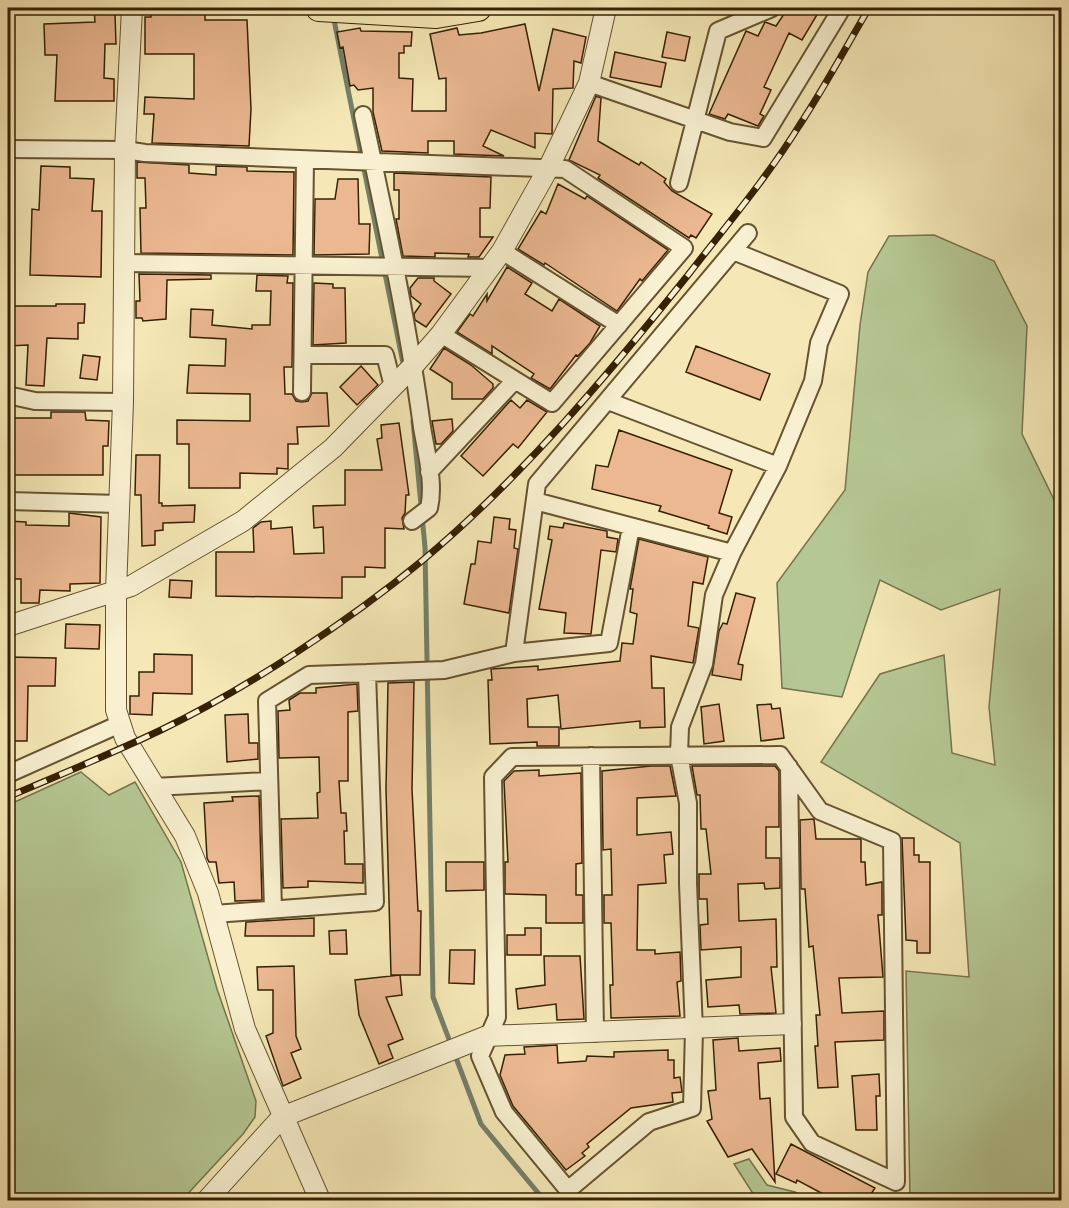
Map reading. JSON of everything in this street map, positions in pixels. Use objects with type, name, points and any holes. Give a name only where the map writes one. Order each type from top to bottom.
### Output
[{"type":"main road","points":[[328,8],[436,15],[478,8]]},
{"type":"street","points":[[132,8],[125,150],[123,402],[116,591],[117,710],[125,738],[185,836],[214,914],[245,1029],[320,1200]]},
{"type":"street","points":[[8,626],[131,586],[243,522],[333,448],[441,334],[502,251],[549,167],[589,82],[606,8]]},
{"type":"street","points":[[679,183],[718,31],[772,8]]},
{"type":"street","points":[[589,82],[730,132],[763,138],[842,8]]},
{"type":"street","points":[[363,115],[365,163],[386,266],[403,375],[429,472],[432,498],[418,516]]},
{"type":"street","points":[[8,149],[125,150],[145,153],[365,163],[565,169],[684,248],[552,403],[441,334]]},
{"type":"street","points":[[302,393],[305,160]]},
{"type":"street","points":[[514,653],[537,484],[748,234]]},
{"type":"street","points":[[502,251],[619,325]]},
{"type":"street","points":[[733,251],[840,294],[819,343],[813,381],[778,466],[732,553],[714,595],[704,664],[680,727],[679,755],[688,803],[688,884],[694,1030],[692,1108],[649,1122],[568,1190],[504,1112],[480,1056],[497,1017],[493,777],[512,758],[679,755],[780,755],[789,767],[820,811],[892,841],[896,1182],[812,1143],[794,1117],[789,767]]},
{"type":"street","points":[[124,263],[490,268]]},
{"type":"street","points":[[303,355],[385,355],[403,375]]},
{"type":"street","points":[[429,472],[515,380]]},
{"type":"street","points":[[8,399],[12,396],[35,401],[123,402]]},
{"type":"street","points":[[608,401],[778,466]]},
{"type":"street","points":[[8,501],[119,504]]},
{"type":"street","points":[[535,501],[732,553]]},
{"type":"street","points":[[273,909],[267,701],[309,675],[427,670],[486,661],[514,653],[609,643],[631,527]]},
{"type":"street","points":[[214,914],[375,902],[367,673]]},
{"type":"street","points":[[8,774],[120,724]]},
{"type":"street","points":[[591,756],[595,1033]]},
{"type":"street","points":[[154,788],[268,782]]},
{"type":"street","points":[[207,1200],[282,1117],[487,1036],[694,1030],[791,1024]]},
{"type":"green space","points":[[934,235],[994,261],[1027,326],[1022,434],[1061,514],[1062,700],[1059,712],[1062,714],[1061,1200],[910,1200],[906,971],[969,977],[960,843],[821,762],[880,674],[944,655],[952,753],[995,765],[989,707],[1000,589],[941,610],[880,580],[842,697],[782,688],[777,583],[845,490],[860,325],[868,272],[889,236]]},
{"type":"green space","points":[[81,772],[109,795],[135,782],[181,862],[217,989],[256,1101],[255,1117],[243,1134],[182,1200],[8,1200],[8,805]]},
{"type":"green space","points":[[749,1159],[767,1185],[795,1192],[811,1200],[757,1200],[734,1164]]},
{"type":"building","points":[[94,8],[109,8],[115,14],[116,44],[105,44],[104,78],[114,79],[114,101],[55,101],[57,55],[45,55],[44,24],[95,22]]},
{"type":"building","points":[[788,8],[821,8],[802,40],[789,33],[764,87],[771,90],[760,114],[764,116],[758,126],[728,114],[725,119],[709,114],[746,31],[758,36],[765,22],[776,26]]},
{"type":"building","points":[[151,12],[205,12],[205,20],[247,20],[251,109],[249,146],[152,143],[154,114],[144,114],[145,97],[194,99],[194,54],[145,54],[145,17],[151,17]]},
{"type":"building","points":[[525,24],[539,91],[553,29],[586,37],[581,63],[574,61],[573,88],[553,89],[552,134],[535,133],[535,148],[491,130],[483,146],[504,156],[454,154],[454,141],[428,141],[428,153],[382,151],[373,112],[373,88],[358,90],[354,85],[350,86],[343,47],[340,48],[337,32],[360,28],[361,31],[412,32],[411,46],[404,46],[404,53],[399,53],[399,78],[413,79],[412,111],[446,111],[446,78],[439,79],[430,34],[457,28],[459,35],[481,33]]},
{"type":"building","points":[[667,32],[690,37],[685,61],[662,57]]},
{"type":"building","points":[[615,52],[666,63],[661,87],[610,77]]},
{"type":"building","points":[[596,96],[601,98],[598,141],[639,165],[641,162],[666,179],[664,182],[672,191],[712,214],[696,238],[691,235],[689,238],[598,178],[600,175],[569,160]]},
{"type":"building","points":[[137,162],[189,165],[189,173],[216,175],[216,166],[247,167],[247,171],[294,172],[293,255],[141,253],[140,208],[146,208],[145,178],[137,178]]},
{"type":"building","points":[[41,166],[70,167],[70,178],[94,179],[92,211],[102,211],[101,277],[30,275],[32,209],[39,210]]},
{"type":"building","points":[[394,173],[491,177],[490,208],[480,208],[480,237],[493,237],[479,257],[468,257],[469,254],[435,253],[435,257],[403,256],[396,219],[399,219],[399,190],[394,190]]},
{"type":"building","points":[[338,179],[358,179],[359,224],[370,224],[369,254],[314,255],[315,199],[335,199]]},
{"type":"building","points":[[558,184],[585,199],[587,196],[668,250],[642,281],[640,279],[617,311],[545,263],[544,265],[518,249],[541,211],[546,214]]},
{"type":"building","points":[[507,267],[532,283],[525,294],[552,311],[559,299],[600,326],[590,343],[578,356],[576,355],[550,389],[531,378],[534,374],[492,346],[492,354],[457,332],[470,314],[473,316],[487,294],[487,301]]},
{"type":"building","points":[[139,274],[211,275],[211,279],[167,280],[166,319],[143,321],[142,318],[136,318],[136,301],[140,301]]},
{"type":"building","points":[[257,275],[288,276],[287,283],[293,283],[292,367],[284,367],[285,394],[292,394],[296,401],[302,402],[308,401],[312,393],[327,393],[329,426],[297,427],[298,444],[288,444],[288,469],[277,468],[277,474],[240,473],[240,488],[189,488],[189,444],[177,444],[177,420],[250,421],[250,394],[187,393],[189,365],[225,366],[226,339],[190,337],[191,309],[213,310],[212,325],[252,329],[252,325],[270,325],[271,291],[256,291]]},
{"type":"building","points":[[418,278],[434,278],[434,281],[451,294],[426,327],[415,320],[414,314],[421,304],[411,296],[410,288]]},
{"type":"building","points":[[314,283],[333,284],[333,288],[345,288],[346,343],[313,345]]},
{"type":"building","points":[[56,304],[85,304],[84,323],[78,323],[78,339],[47,338],[44,386],[26,385],[28,345],[8,346],[8,306],[56,306]]},
{"type":"building","points":[[696,346],[770,374],[760,400],[686,372]]},
{"type":"building","points":[[444,348],[471,365],[493,384],[493,388],[483,399],[452,399],[452,383],[430,369]]},
{"type":"building","points":[[83,355],[100,357],[97,380],[80,378]]},
{"type":"building","points":[[361,366],[378,385],[357,405],[340,387]]},
{"type":"building","points":[[511,400],[520,408],[527,400],[547,412],[518,448],[513,444],[483,476],[461,456]]},
{"type":"building","points":[[51,412],[85,412],[86,420],[109,421],[108,446],[103,446],[103,475],[8,475],[8,418],[51,418]]},
{"type":"building","points":[[452,419],[453,431],[441,444],[436,444],[432,421]]},
{"type":"building","points":[[399,423],[409,495],[406,495],[405,513],[402,518],[404,529],[385,528],[385,568],[365,567],[365,577],[342,577],[342,598],[216,596],[216,552],[254,552],[253,528],[261,522],[271,521],[271,529],[292,527],[294,554],[324,553],[323,527],[314,528],[313,506],[345,505],[345,470],[382,470],[377,439],[382,438],[381,425]]},
{"type":"building","points":[[619,430],[732,470],[719,513],[732,517],[727,534],[708,528],[709,526],[659,511],[661,506],[592,489],[596,465],[608,467]]},
{"type":"building","points":[[136,455],[160,455],[159,503],[162,503],[162,506],[195,505],[194,522],[163,523],[163,530],[155,531],[155,545],[142,546],[141,495],[135,495]]},
{"type":"building","points":[[69,513],[101,517],[100,583],[70,584],[70,591],[40,590],[39,603],[21,603],[21,579],[8,579],[8,521],[26,522],[26,525],[69,526]]},
{"type":"building","points":[[494,517],[510,519],[509,529],[516,530],[514,548],[518,549],[509,613],[464,604],[471,564],[475,564],[478,541],[491,543]]},
{"type":"building","points":[[564,523],[607,531],[607,537],[618,539],[616,552],[601,550],[591,634],[564,633],[566,613],[539,609],[552,540],[548,539],[550,526],[563,528]]},
{"type":"building","points":[[639,539],[708,557],[703,584],[693,582],[688,626],[699,628],[693,663],[651,656],[652,688],[664,688],[665,727],[640,728],[640,721],[561,729],[558,695],[527,699],[528,727],[559,727],[559,746],[537,746],[537,742],[490,744],[488,680],[492,680],[491,669],[538,666],[538,670],[620,661],[622,643],[633,644],[637,614],[630,612],[633,589],[630,589]]},
{"type":"building","points":[[170,580],[192,581],[191,598],[169,597]]},
{"type":"building","points":[[736,593],[755,598],[738,664],[743,665],[741,680],[712,675],[719,631],[723,623],[727,624]]},
{"type":"building","points":[[66,624],[100,625],[99,649],[65,648]]},
{"type":"building","points":[[154,654],[192,655],[192,694],[153,693],[152,715],[130,714],[130,696],[139,696],[139,672],[154,672]]},
{"type":"building","points":[[8,657],[56,658],[55,686],[28,686],[27,741],[11,741],[12,733],[8,733]]},
{"type":"building","points":[[414,682],[412,789],[418,911],[421,911],[420,975],[391,975],[386,789],[388,683]]},
{"type":"building","points":[[357,684],[358,711],[348,712],[348,781],[339,781],[341,813],[346,813],[345,864],[363,864],[363,883],[308,881],[308,887],[283,888],[281,819],[318,818],[317,793],[320,792],[319,757],[279,758],[278,711],[290,710],[289,700],[300,693],[316,693],[316,688]]},
{"type":"building","points":[[719,704],[724,741],[704,744],[701,707]]},
{"type":"building","points":[[771,704],[772,709],[780,708],[784,738],[761,741],[757,705]]},
{"type":"building","points":[[248,714],[249,743],[258,743],[258,759],[227,762],[225,715]]},
{"type":"building","points":[[670,766],[676,796],[637,798],[637,835],[671,832],[673,854],[664,855],[666,883],[638,885],[637,950],[655,950],[655,954],[680,952],[681,981],[677,982],[680,1016],[611,1018],[610,985],[613,985],[611,923],[604,923],[604,895],[612,895],[611,849],[603,850],[602,771]]},
{"type":"building","points":[[692,766],[775,766],[779,771],[779,827],[766,827],[766,858],[780,858],[780,888],[765,889],[764,883],[738,884],[739,921],[776,919],[777,967],[771,967],[776,1013],[740,1014],[739,1005],[708,1007],[706,980],[741,977],[741,947],[701,950],[700,925],[708,924],[707,899],[699,899],[699,874],[711,874],[706,829],[701,829],[700,795],[697,795]]},
{"type":"building","points":[[539,770],[539,776],[581,773],[582,863],[576,864],[576,895],[583,895],[583,923],[546,923],[546,895],[505,894],[505,862],[508,862],[504,781],[514,771]]},
{"type":"building","points":[[259,796],[262,900],[235,901],[234,882],[219,883],[216,862],[209,862],[207,858],[204,803],[233,801],[232,797]]},
{"type":"building","points":[[814,819],[816,839],[861,839],[861,862],[865,862],[866,885],[882,882],[882,915],[878,915],[883,977],[839,978],[842,1013],[884,1011],[884,1040],[835,1042],[838,1087],[818,1088],[815,1046],[818,1046],[816,1015],[820,1015],[813,946],[809,947],[805,889],[801,889],[800,820]]},
{"type":"building","points":[[902,838],[914,838],[914,855],[919,855],[919,862],[930,862],[930,953],[917,953],[917,941],[906,940]]},
{"type":"building","points":[[446,862],[484,862],[484,890],[446,891]]},
{"type":"building","points":[[314,918],[314,936],[245,936],[246,922]]},
{"type":"building","points":[[525,928],[541,928],[541,955],[507,955],[507,935],[525,935]]},
{"type":"building","points":[[346,930],[347,954],[330,954],[329,931]]},
{"type":"building","points":[[450,950],[475,950],[474,984],[449,983]]},
{"type":"building","points":[[544,956],[580,956],[584,1019],[557,1020],[556,1004],[518,1009],[516,989],[545,985]]},
{"type":"building","points":[[294,966],[296,1036],[301,1049],[291,1053],[301,1078],[283,1086],[266,1036],[273,1033],[273,990],[258,990],[257,967]]},
{"type":"building","points":[[400,975],[402,995],[386,997],[403,1039],[388,1045],[393,1058],[379,1064],[359,1015],[355,980]]},
{"type":"building","points":[[738,1038],[739,1051],[780,1048],[781,1061],[758,1063],[760,1099],[770,1098],[775,1182],[752,1149],[728,1157],[707,1121],[712,1119],[708,1091],[716,1090],[713,1040]]},
{"type":"building","points":[[557,1045],[558,1063],[586,1061],[587,1056],[614,1057],[614,1052],[668,1050],[668,1060],[674,1060],[674,1078],[680,1077],[682,1092],[672,1093],[673,1102],[631,1108],[587,1144],[589,1147],[582,1153],[585,1156],[566,1170],[513,1106],[500,1075],[505,1055],[525,1054],[524,1047]]},
{"type":"building","points":[[879,1074],[880,1096],[876,1096],[877,1130],[856,1130],[852,1076]]},
{"type":"building","points":[[791,1144],[875,1188],[867,1200],[824,1200],[827,1196],[797,1180],[796,1183],[776,1174]]},
{"type":"waterway","points":[[333,15],[404,368]]},
{"type":"waterway","points":[[413,421],[425,547],[433,997],[481,1124],[544,1200]]},
{"type":"railway","points":[[8,797],[161,730],[263,674],[331,630],[423,560],[459,528],[495,495],[595,388],[731,220],[786,146],[869,8]]}]
